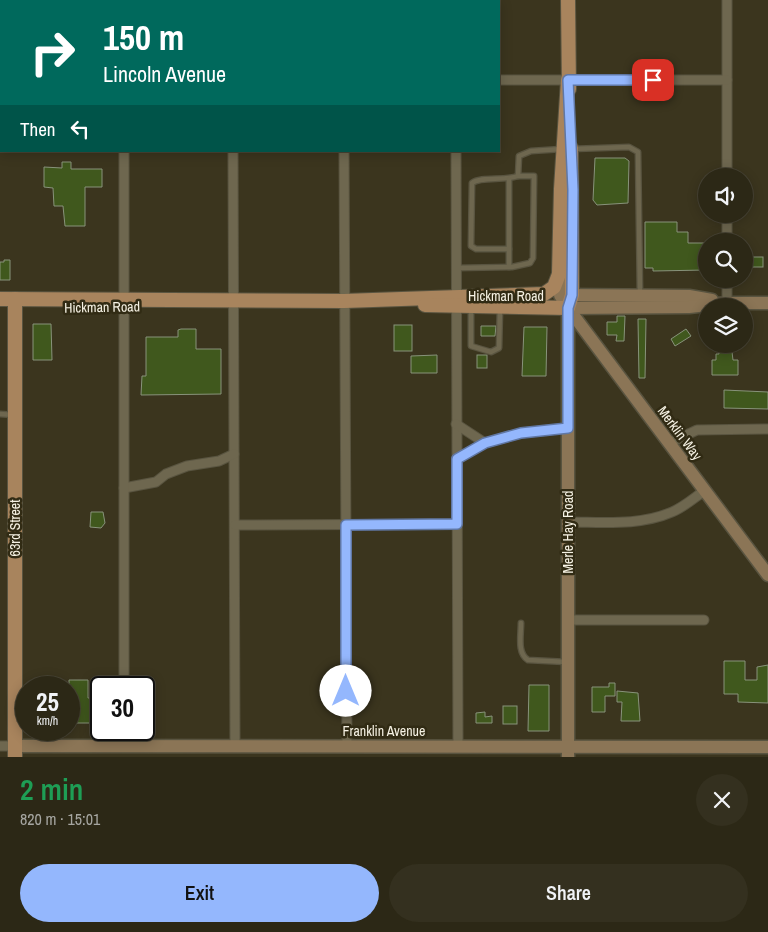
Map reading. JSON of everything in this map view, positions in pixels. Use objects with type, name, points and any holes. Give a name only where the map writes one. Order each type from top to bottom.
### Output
[{"type":"main road","name":"Merle Hay Road","points":[[567,299],[568,0]]},
{"type":"main road","name":"Merle Hay Road","points":[[561,262],[567,149]]},
{"type":"main road","points":[[537,296],[544,294],[554,287],[560,274],[561,262]]},
{"type":"main road","name":"Hickman Road","points":[[0,299],[15,303],[456,302],[537,296]]},
{"type":"main road","name":"Hickman Road","points":[[456,302],[471,307],[500,307],[567,299]]},
{"type":"main road","name":"Hickman Road","points":[[0,307],[15,303]]},
{"type":"main road","name":"63rd Street","points":[[15,303],[15,751]]},
{"type":"street","points":[[727,0],[727,168]]},
{"type":"street","points":[[500,80],[727,80]]},
{"type":"street","points":[[124,152],[124,676]]},
{"type":"street","points":[[233,152],[235,746]]},
{"type":"street","points":[[344,152],[347,746]]},
{"type":"street","points":[[456,152],[457,524],[465,750]]},
{"type":"street","name":"Merle Hay Road","points":[[561,262],[567,299],[568,752]]},
{"type":"street","name":"Hickman Road","points":[[537,296],[681,307],[698,306]]},
{"type":"street","name":"Hickman Road","points":[[567,299],[640,296],[689,296],[700,298]]},
{"type":"street","name":"Merklin Way","points":[[567,299],[669,444],[768,575]]},
{"type":"street","name":"Hickman Road","points":[[753,303],[768,303]]},
{"type":"street","points":[[456,424],[485,443]]},
{"type":"street","points":[[457,459],[485,443],[521,433],[568,428]]},
{"type":"street","points":[[669,444],[697,430],[768,429]]},
{"type":"street","points":[[124,488],[156,482],[166,474],[187,466],[218,461],[234,454]]},
{"type":"street","points":[[568,522],[633,522],[654,519],[678,509],[704,490]]},
{"type":"street","points":[[235,525],[457,524]]},
{"type":"street","points":[[568,620],[704,620]]},
{"type":"street","points":[[124,741],[124,746]]},
{"type":"street","name":"Franklin Avenue","points":[[0,746],[15,751],[124,746],[174,751],[235,746],[272,752],[347,746],[370,752],[465,750],[734,752],[768,747]]},
{"type":"lane","points":[[518,176],[518,164],[522,154],[567,149],[629,147],[638,152],[640,296]]},
{"type":"lane","points":[[456,268],[526,266],[533,258],[534,176],[477,180],[472,183],[471,246],[476,249],[509,249]]},
{"type":"lane","points":[[509,179],[509,267]]},
{"type":"lane","points":[[471,307],[471,346],[491,352],[499,348],[500,307]]},
{"type":"lane","points":[[0,414],[15,415]]},
{"type":"lane","points":[[521,623],[520,649],[523,657],[528,660],[568,662]]},
{"type":"building","points":[[595,158],[625,158],[629,161],[628,203],[597,205],[593,200]]},
{"type":"building","points":[[62,162],[71,162],[71,169],[102,169],[102,187],[85,187],[85,226],[65,226],[63,206],[54,206],[53,188],[44,187],[44,167],[62,168]]},
{"type":"building","points":[[645,222],[677,222],[677,232],[688,232],[688,243],[698,243],[698,270],[653,271],[653,268],[645,268]]},
{"type":"building","points":[[753,257],[763,257],[763,267],[753,267]]},
{"type":"building","points":[[4,260],[10,260],[10,280],[0,280],[0,262],[4,262]]},
{"type":"building","points":[[617,316],[625,316],[624,341],[616,341],[617,335],[607,335],[607,322],[617,322]]},
{"type":"building","points":[[638,319],[646,319],[645,378],[639,378]]},
{"type":"building","points":[[33,324],[51,324],[52,360],[33,360]]},
{"type":"building","points":[[394,325],[412,325],[412,351],[394,351]]},
{"type":"building","points":[[481,326],[496,326],[495,336],[481,336]]},
{"type":"building","points":[[524,327],[547,327],[546,376],[522,376]]},
{"type":"building","points":[[196,329],[196,349],[221,349],[221,394],[141,395],[142,376],[146,376],[146,337],[178,337],[178,330]]},
{"type":"building","points":[[686,329],[691,336],[675,346],[671,339]]},
{"type":"building","points":[[732,353],[733,360],[738,360],[738,375],[712,375],[712,360],[716,360],[716,354]]},
{"type":"building","points":[[437,355],[437,373],[411,373],[411,356]]},
{"type":"building","points":[[477,355],[487,355],[487,368],[477,368]]},
{"type":"building","points":[[724,390],[768,392],[768,409],[724,408]]},
{"type":"building","points":[[91,512],[103,512],[105,523],[101,528],[90,527]]},
{"type":"building","points":[[724,661],[745,661],[745,680],[757,680],[757,667],[768,665],[768,703],[738,702],[738,694],[724,694]]},
{"type":"building","points":[[80,680],[88,680],[90,723],[80,723]]},
{"type":"building","points":[[609,683],[615,683],[615,696],[605,696],[605,712],[592,712],[592,687],[609,687]]},
{"type":"building","points":[[529,685],[549,685],[549,731],[528,731]]},
{"type":"building","points":[[617,691],[638,693],[640,721],[621,721],[622,702],[617,702]]},
{"type":"building","points":[[503,706],[517,706],[517,724],[503,724]]},
{"type":"building","points":[[485,712],[485,717],[492,716],[492,723],[476,723],[476,713]]},
{"type":"route","points":[[346,691],[346,525],[457,524],[457,459],[485,443],[521,433],[568,428],[568,308],[572,295],[573,190],[568,80],[653,80]]}]
